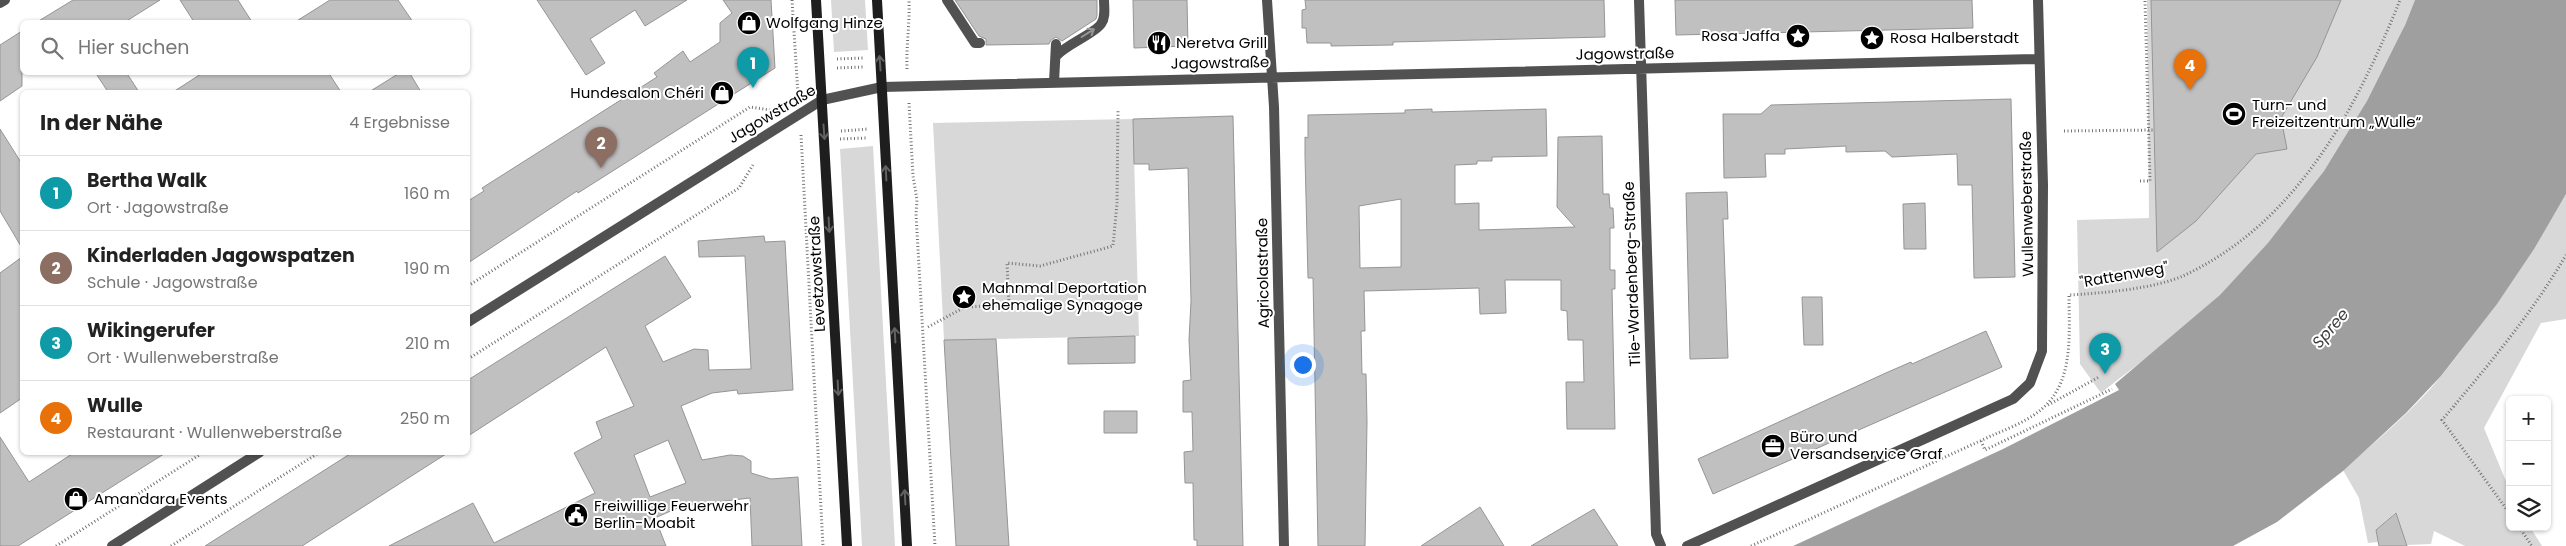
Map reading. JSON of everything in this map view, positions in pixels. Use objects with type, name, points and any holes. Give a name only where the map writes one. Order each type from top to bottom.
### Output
[{"type":"main road","name":"Levetzowstraße","points":[[816,0],[848,546]]},
{"type":"main road","points":[[877,0],[907,546]]},
{"type":"street","points":[[0,3],[5,0]]},
{"type":"street","points":[[947,0],[962,18],[975,43],[980,43]]},
{"type":"street","points":[[1056,56],[1063,48],[1101,25],[1104,16],[1104,0]]},
{"type":"street","name":"Agricolastraße","points":[[1267,0],[1274,107],[1284,546]]},
{"type":"street","name":"Tile-Wardenberg-Straße","points":[[1639,0],[1656,534],[1661,546]]},
{"type":"street","name":"Wullenweberstraße","points":[[1687,546],[2013,398],[2030,383],[2042,351],[2044,279],[2038,0]]},
{"type":"street","points":[[1054,82],[1056,44]]},
{"type":"street","name":"Jagowstraße","points":[[470,321],[822,100],[882,87],[2039,59]]},
{"type":"street","points":[[112,546],[255,455]]},
{"type":"path","points":[[792,0],[795,50]]},
{"type":"path","points":[[906,51],[910,19],[909,0]]},
{"type":"path","points":[[2140,181],[2150,181],[2145,0]]},
{"type":"path","name":"\"Rattenweg\"","points":[[2045,406],[2058,389],[2065,370],[2069,339],[2069,295],[2101,293],[2165,281],[2184,275],[2225,251],[2258,228],[2287,198],[2314,165],[2352,106],[2383,43],[2400,0]]},
{"type":"path","points":[[834,59],[868,58]]},
{"type":"path","points":[[836,68],[869,67]]},
{"type":"path","points":[[470,285],[750,107],[769,111],[773,108]]},
{"type":"path","points":[[928,327],[965,307],[1009,305],[1007,263],[1040,266],[1112,246],[1117,203],[1118,111]]},
{"type":"path","points":[[910,126],[913,176],[918,200],[916,214],[935,546]]},
{"type":"path","points":[[838,131],[871,129]]},
{"type":"path","points":[[2064,131],[2154,130]]},
{"type":"path","points":[[840,140],[872,138]]},
{"type":"path","points":[[802,159],[823,546]]},
{"type":"path","points":[[470,358],[739,188],[754,162]]},
{"type":"path","points":[[2506,508],[2442,420],[2488,366],[2542,296],[2566,255]]},
{"type":"path","points":[[1751,546],[1981,441],[2029,417],[2045,406],[2099,377]]},
{"type":"path","points":[[1981,441],[1985,450],[2112,389]]},
{"type":"path","points":[[56,546],[199,455]]},
{"type":"path","points":[[172,546],[315,455]]},
{"type":"path","points":[[2522,531],[2532,546]]},
{"type":"shaded area","points":[[831,0],[865,0],[868,50],[834,52]]},
{"type":"shaded area","points":[[2147,0],[2415,0],[2379,80],[2357,119],[2308,194],[2251,263],[2221,295],[2178,333],[2101,393],[2080,364],[2077,220],[2149,218]]},
{"type":"shaded area","points":[[1133,119],[1139,336],[944,340],[933,123]]},
{"type":"shaded area","points":[[873,146],[895,546],[862,546],[840,149]]},
{"type":"shaded area","points":[[2566,194],[2566,319],[2541,323],[2484,428],[2506,481],[2506,531],[2533,531],[2542,546],[2465,546],[2434,531],[2431,544],[2407,545],[2395,513],[2376,530],[2378,542],[2368,543],[2359,498],[2343,470],[2407,413],[2431,388],[2475,332],[2537,241]]},
{"type":"water","name":"Spree","points":[[2415,0],[2566,0],[2566,194],[2534,249],[2497,304],[2441,376],[2406,413],[2343,471],[2277,522],[2233,546],[1793,546],[2003,449],[2119,390],[2115,384],[2220,295],[2268,243],[2324,171],[2367,101],[2405,25]]},
{"type":"building","points":[[73,0],[160,0],[128,20],[40,20]]},
{"type":"building","points":[[180,0],[238,0],[251,20],[193,20]]},
{"type":"building","points":[[330,0],[398,0],[412,20],[298,20]]},
{"type":"building","points":[[537,0],[687,0],[645,26],[635,10],[590,39],[605,63],[586,75]]},
{"type":"building","points":[[723,0],[771,0],[775,68],[578,193],[577,191],[470,262],[470,200],[484,191],[482,188],[657,77],[654,73],[683,51],[690,62],[720,42],[720,23],[732,13]]},
{"type":"building","points":[[955,0],[1097,0],[1097,15],[1096,19],[1062,41],[1056,37],[1049,44],[986,45],[986,39],[979,36]]},
{"type":"building","points":[[1133,0],[1187,0],[1188,46],[1134,48]]},
{"type":"building","points":[[1305,0],[1604,0],[1605,37],[1393,42],[1393,45],[1331,46],[1331,43],[1307,43],[1306,28],[1302,28],[1302,10],[1306,9]]},
{"type":"building","points":[[1675,0],[1972,0],[1973,28],[1676,35]]},
{"type":"building","name":"Turn- und Freizeitzentrum „Wulle“","points":[[2151,0],[2341,0],[2317,57],[2281,118],[2287,149],[2256,154],[2196,221],[2157,252]]},
{"type":"building","points":[[20,32],[20,75],[22,75],[22,86],[0,101],[0,45]]},
{"type":"building","points":[[97,75],[128,75],[138,90],[107,90]]},
{"type":"building","points":[[199,75],[330,75],[340,90],[176,90]]},
{"type":"building","points":[[396,75],[411,75],[420,90],[372,90]]},
{"type":"building","points":[[2011,99],[2015,277],[1974,278],[1972,185],[1958,185],[1957,154],[1892,157],[1885,151],[1846,152],[1846,146],[1785,149],[1785,154],[1765,154],[1766,177],[1724,178],[1723,114],[1761,114],[1771,105]]},
{"type":"building","points":[[1432,109],[1432,112],[1546,109],[1547,156],[1492,157],[1492,161],[1477,161],[1477,164],[1455,165],[1455,204],[1479,203],[1479,230],[1575,227],[1557,207],[1558,137],[1602,136],[1603,194],[1609,194],[1610,208],[1613,208],[1614,228],[1610,228],[1610,270],[1615,270],[1615,289],[1612,289],[1615,429],[1567,429],[1566,382],[1584,382],[1583,340],[1568,340],[1567,311],[1561,310],[1561,280],[1505,280],[1506,313],[1480,314],[1479,288],[1364,291],[1365,331],[1361,331],[1362,374],[1366,374],[1367,422],[1365,546],[1318,546],[1313,278],[1308,278],[1305,156],[1305,137],[1308,138],[1308,115],[1405,113],[1405,110]],"holes":[[[1401,199],[1401,267],[1360,268],[1359,206]]]},
{"type":"building","points":[[1233,116],[1243,546],[1197,546],[1197,540],[1194,540],[1193,483],[1185,483],[1184,452],[1193,451],[1192,412],[1183,412],[1183,381],[1191,380],[1188,168],[1149,170],[1149,164],[1134,164],[1133,119]]},
{"type":"building","points":[[0,129],[20,161],[20,245],[0,211]]},
{"type":"building","points":[[1727,192],[1728,219],[1723,219],[1728,358],[1690,359],[1686,193]]},
{"type":"building","points":[[1925,203],[1926,249],[1904,249],[1903,204]]},
{"type":"building","points":[[764,236],[765,242],[785,241],[793,390],[738,394],[737,390],[712,393],[681,406],[702,460],[730,455],[743,456],[751,461],[751,473],[771,479],[798,477],[802,546],[752,546],[750,498],[682,506],[655,518],[666,546],[389,546],[473,503],[494,543],[595,493],[574,453],[602,438],[596,422],[634,406],[606,347],[470,435],[470,379],[665,256],[691,297],[645,326],[663,362],[694,349],[708,350],[709,370],[751,369],[745,256],[699,257],[698,241]],"holes":[[[668,440],[686,483],[650,497],[634,455]]]},
{"type":"building","points":[[20,258],[20,399],[0,413],[0,273]]},
{"type":"building","points":[[1802,297],[1822,297],[1823,345],[1804,345]]},
{"type":"building","points":[[1986,331],[2002,367],[1713,494],[1698,459],[1888,372],[1911,362],[1912,364]]},
{"type":"building","points":[[1135,336],[1135,363],[1068,364],[1068,338]]},
{"type":"building","points":[[996,339],[1009,546],[956,546],[944,340]]},
{"type":"building","points":[[1104,411],[1137,411],[1137,433],[1104,433]]},
{"type":"building","points":[[0,437],[29,482],[70,455],[162,455],[18,546],[0,546]]},
{"type":"building","points":[[348,455],[444,455],[302,546],[205,546]]},
{"type":"building","points":[[1480,507],[1504,546],[1421,546]]},
{"type":"building","points":[[1594,509],[1618,546],[1531,546]]},
{"type":"building","points":[[2396,513],[2407,546],[2379,546],[2376,530]]},
{"type":"place","name":"Wolfgang Hinze","points":[[749,23]]},
{"type":"place","name":"Rosa Jaffa","points":[[1798,36]]},
{"type":"place","name":"Rosa Halberstadt","points":[[1872,38]]},
{"type":"place","name":"Neretva Grill","points":[[1159,43]]},
{"type":"place","name":"Bertha Walk","points":[[753,88]]},
{"type":"place","name":"Wulle","points":[[2190,90]]},
{"type":"place","name":"Hundesalon Chéri","points":[[722,93]]},
{"type":"place","name":"Turn- und Freizeitzentrum „Wulle“","points":[[2234,114]]},
{"type":"place","name":"Kinderladen Jagowspatzen","points":[[601,168]]},
{"type":"place","name":"Mahnmal Deportation ehemalige Synagoge","points":[[964,297]]},
{"type":"place","name":"Wikingerufer","points":[[2105,374]]},
{"type":"place","name":"Büro und Versandservice Graf","points":[[1773,446]]},
{"type":"place","name":"Amandara Events","points":[[76,499]]},
{"type":"place","name":"Freiwillige Feuerwehr Berlin-Moabit","points":[[576,515]]}]
